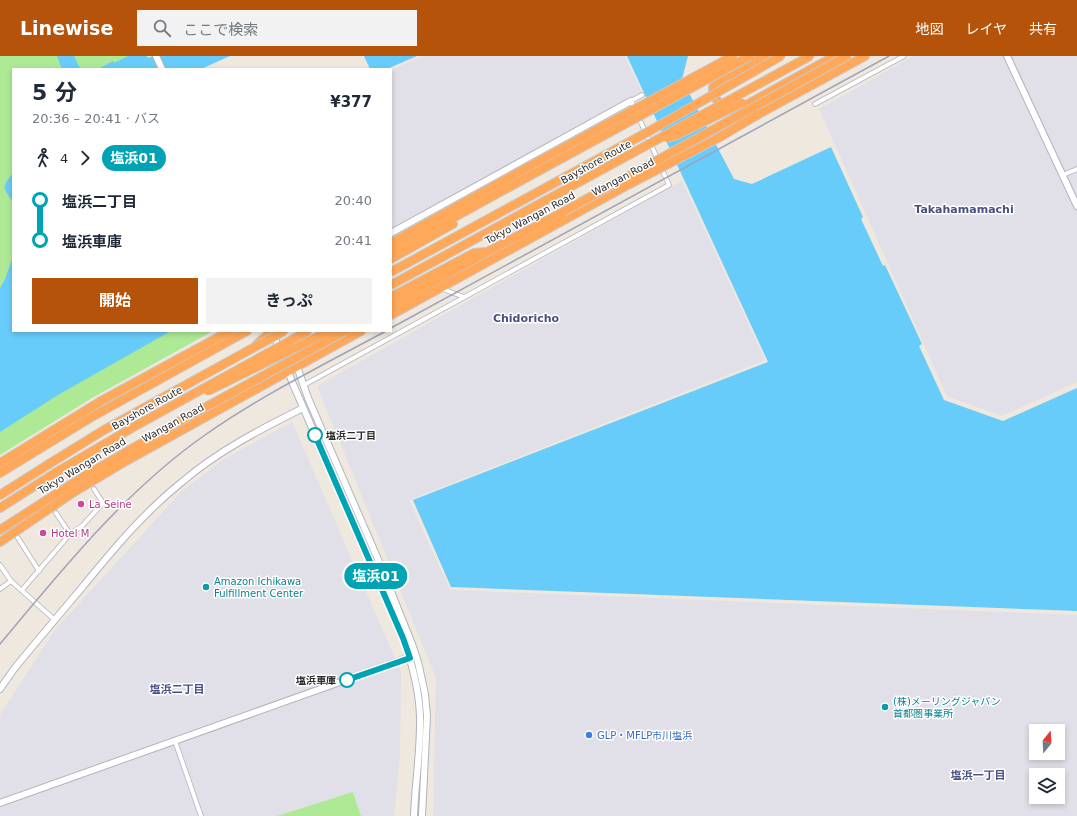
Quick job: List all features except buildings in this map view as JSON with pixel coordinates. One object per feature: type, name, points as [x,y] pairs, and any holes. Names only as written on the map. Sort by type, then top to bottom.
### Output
[{"type":"highway","points":[[638,117],[651,106],[734,56]]},
{"type":"highway","points":[[392,258],[439,233],[521,181],[542,164],[734,56]]},
{"type":"highway","points":[[392,241],[542,164],[638,117],[750,56]]},
{"type":"highway","points":[[765,56],[722,80],[713,87],[713,94],[722,110],[730,113],[836,56]]},
{"type":"highway","name":"Bayshore Route","points":[[392,271],[655,128],[781,56]]},
{"type":"highway","name":"Bayshore Route","points":[[392,284],[810,56]]},
{"type":"highway","points":[[652,142],[677,135],[742,103],[827,56]]},
{"type":"highway","name":"Tokyo Wangan Road","points":[[392,305],[489,251],[565,215],[635,172],[847,56]]},
{"type":"highway","name":"Wangan Road","points":[[392,314],[565,215],[720,137],[865,56]]},
{"type":"highway","points":[[635,172],[674,156],[757,115]]},
{"type":"highway","points":[[392,251],[521,181]]},
{"type":"highway","points":[[392,296],[474,253],[489,251]]},
{"type":"highway","points":[[0,463],[101,401],[228,332]]},
{"type":"highway","points":[[0,473],[90,418],[245,332]]},
{"type":"highway","points":[[254,347],[271,332]]},
{"type":"highway","name":"Bayshore Route","points":[[0,495],[104,430],[281,332]]},
{"type":"highway","name":"Bayshore Route","points":[[0,508],[55,473],[137,425],[306,332]]},
{"type":"highway","points":[[137,425],[327,332]]},
{"type":"highway","name":"Tokyo Wangan Road","points":[[0,530],[81,478],[173,425],[343,332]]},
{"type":"highway","name":"Wangan Road","points":[[0,542],[74,492],[119,465],[359,332]]},
{"type":"street","points":[[156,56],[162,68]]},
{"type":"street","points":[[815,104],[904,56]]},
{"type":"street","points":[[1007,56],[1077,206]]},
{"type":"street","points":[[392,231],[642,95]]},
{"type":"street","points":[[304,385],[669,185],[631,101]]},
{"type":"street","points":[[1063,175],[1077,169]]},
{"type":"street","points":[[440,288],[464,297]]},
{"type":"street","points":[[272,332],[303,408],[372,568],[387,602],[400,623]]},
{"type":"street","points":[[283,332],[298,366],[308,398],[394,599],[400,623],[421,676],[426,711],[422,816]]},
{"type":"street","points":[[0,690],[14,669],[142,517],[194,472],[226,450],[303,408]]},
{"type":"street","points":[[320,446],[328,443]]},
{"type":"street","points":[[22,590],[70,534],[82,526],[103,503],[94,489]]},
{"type":"street","points":[[340,494],[348,491]]},
{"type":"street","points":[[56,513],[70,534]]},
{"type":"street","points":[[18,538],[39,571]]},
{"type":"street","points":[[372,568],[380,564]]},
{"type":"street","points":[[0,565],[11,581],[55,620]]},
{"type":"street","points":[[0,589],[11,581]]},
{"type":"street","points":[[387,602],[394,599]]},
{"type":"street","points":[[0,803],[413,657]]},
{"type":"street","points":[[413,657],[420,716],[414,816]]},
{"type":"street","points":[[175,741],[201,816]]},
{"type":"street","points":[[415,800],[423,800]]},
{"type":"shaded area","points":[[423,56],[625,56],[642,93],[392,228],[392,70]]},
{"type":"shaded area","points":[[914,56],[1077,56],[1077,382],[1002,416],[947,396],[819,109]]},
{"type":"shaded area","points":[[682,181],[765,360],[409,500],[450,590],[1077,615],[1077,816],[433,816],[436,678],[317,386]]},
{"type":"shaded area","points":[[292,422],[401,672],[400,756],[394,816],[0,816],[0,715],[55,630],[180,493],[221,461]]},
{"type":"green space","points":[[0,56],[148,56],[153,68],[12,68],[12,332],[211,332],[92,398],[0,455]]},
{"type":"green space","points":[[353,792],[361,816],[277,816]]},
{"type":"water","points":[[57,56],[74,56],[80,68],[62,68]]},
{"type":"water","points":[[128,56],[146,56],[148,58],[153,56],[230,56],[203,68],[100,68],[113,61],[114,63]]},
{"type":"water","points":[[364,56],[417,56],[389,68],[370,68]]},
{"type":"water","points":[[627,56],[688,56],[681,83],[689,93],[734,179],[752,184],[831,147],[863,217],[861,219],[883,266],[885,265],[922,344],[919,346],[944,400],[1003,421],[1077,388],[1077,611],[451,587],[413,500],[768,362]]},
{"type":"water","points":[[12,174],[12,201],[5,188],[6,182]]},
{"type":"water","points":[[12,260],[12,332],[169,332],[58,395],[0,432],[0,288]]},
{"type":"railway","points":[[392,327],[889,56]]},
{"type":"railway","points":[[0,644],[71,560],[121,506],[176,457],[227,420],[294,380],[384,332]]},
{"type":"bus line","name":"塩浜01","points":[[315,435],[403,638],[410,658],[347,680]]},
{"type":"place","name":"塩浜二丁目","points":[[315,435]]},
{"type":"place","name":"La Seine","points":[[81,504]]},
{"type":"place","name":"Hotel M","points":[[43,533]]},
{"type":"place","name":"Amazon Ichikawa Fulfillment Center","points":[[206,587]]},
{"type":"place","name":"塩浜車庫","points":[[347,680]]},
{"type":"place","name":"(株)メーリングジャパン 首都圏事業所","points":[[885,707]]},
{"type":"place","name":"GLP・MFLP市川塩浜","points":[[589,735]]},
{"type":"district","name":"Takahamamachi","points":[[964,209]]},
{"type":"district","name":"Chidoricho","points":[[526,318]]},
{"type":"district","name":"塩浜二丁目","points":[[177,689]]},
{"type":"district","name":"塩浜一丁目","points":[[978,775]]}]
